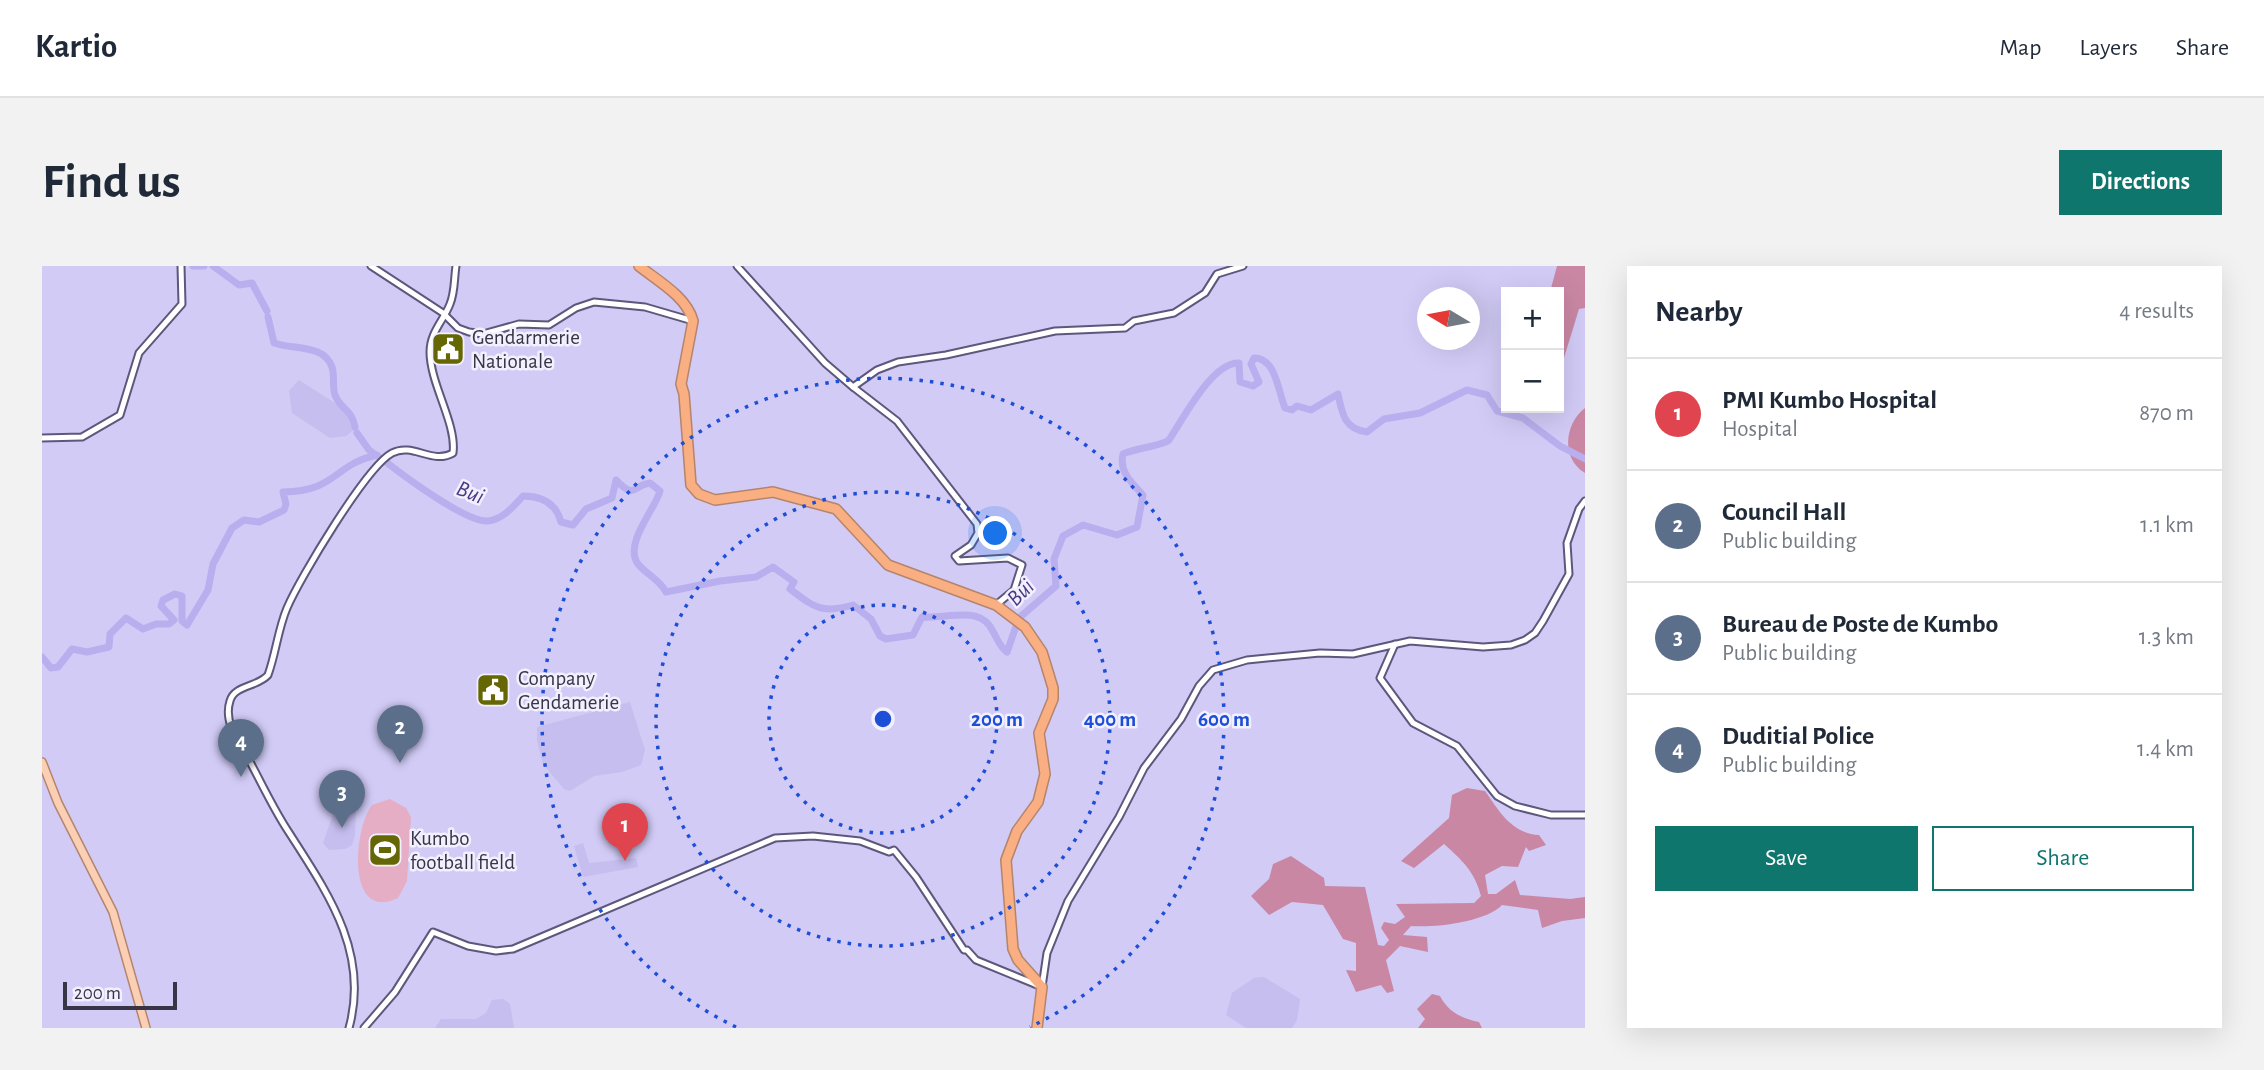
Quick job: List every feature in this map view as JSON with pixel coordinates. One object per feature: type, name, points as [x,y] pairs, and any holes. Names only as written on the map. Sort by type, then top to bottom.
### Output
[{"type":"highway","points":[[639,266],[672,292],[691,313],[693,321],[681,384],[691,485],[694,491],[715,500],[773,492],[836,509],[888,565],[996,605],[1025,627],[1042,652],[1052,677],[1053,699],[1038,733],[1045,763],[1040,796],[1009,847],[1005,872],[1013,949],[1018,960],[1042,987],[1037,1028]]},
{"type":"main road","points":[[42,762],[58,803],[113,912],[146,1028]]},
{"type":"street","points":[[42,438],[82,437],[120,415],[139,353],[182,304],[181,266]]},
{"type":"street","points":[[371,266],[443,313],[458,328],[483,334],[519,324],[549,325],[576,308],[594,302],[645,307],[693,321]]},
{"type":"street","points":[[349,1028],[356,994],[350,945],[328,893],[283,822],[235,736],[228,709],[231,697],[239,690],[268,675],[291,600],[353,497],[379,463],[399,450],[414,449],[436,457],[453,453],[431,362],[432,338],[453,295],[456,266]]},
{"type":"street","points":[[737,266],[825,363],[897,421],[976,524],[978,533],[971,545],[955,556],[959,561],[965,564],[1008,558],[1022,565],[1014,590],[1001,597],[996,605]]},
{"type":"street","points":[[853,387],[877,370],[898,362],[947,355],[1055,331],[1125,328],[1135,321],[1174,313],[1205,293],[1217,274],[1243,266]]},
{"type":"street","points":[[364,1028],[395,992],[433,932],[461,944],[492,951],[520,947],[783,836],[838,838],[894,850],[916,877],[964,950],[976,960],[1042,987],[1047,953],[1068,901],[1119,817],[1144,768],[1181,719],[1199,686],[1213,670],[1247,660],[1320,653],[1353,654],[1427,640],[1483,647],[1511,645],[1535,633],[1569,574],[1567,543],[1579,509],[1585,501]]},
{"type":"street","points":[[1395,644],[1380,678],[1413,723],[1457,746],[1497,796],[1515,806],[1551,814],[1585,815]]},
{"type":"shaded area","points":[[1557,266],[1585,266],[1585,308],[1579,309],[1564,358],[1564,287],[1551,287]]},
{"type":"shaded area","points":[[299,380],[338,405],[347,407],[353,415],[355,429],[346,436],[330,438],[292,413],[289,391]]},
{"type":"shaded area","points":[[1585,408],[1585,473],[1572,459],[1568,441],[1573,423]]},
{"type":"shaded area","points":[[630,702],[645,750],[641,765],[622,772],[594,776],[570,791],[564,789],[543,764],[537,741],[537,727]]},
{"type":"shaded area","points":[[1467,788],[1485,791],[1507,820],[1521,830],[1539,835],[1546,845],[1529,851],[1526,847],[1518,867],[1502,866],[1485,875],[1488,894],[1496,894],[1515,880],[1520,895],[1570,899],[1585,897],[1585,918],[1562,921],[1542,928],[1538,910],[1502,905],[1472,920],[1446,925],[1411,926],[1403,935],[1427,937],[1428,952],[1400,946],[1386,960],[1394,991],[1387,993],[1381,985],[1356,992],[1346,970],[1356,971],[1356,943],[1343,939],[1323,905],[1292,902],[1269,915],[1251,896],[1269,879],[1273,864],[1291,856],[1324,878],[1325,886],[1365,887],[1378,945],[1384,946],[1389,940],[1381,928],[1384,922],[1395,924],[1405,917],[1396,904],[1474,903],[1481,896],[1475,880],[1462,861],[1444,844],[1414,868],[1401,861],[1449,818],[1452,795]]},
{"type":"shaded area","points":[[343,795],[356,803],[355,835],[352,845],[345,849],[329,850],[323,843],[338,800]]},
{"type":"shaded area","name":"Kumbo football field","points":[[390,799],[406,808],[411,817],[407,881],[398,898],[381,902],[369,897],[362,885],[358,869],[358,851],[361,832],[372,805]]},
{"type":"shaded area","points":[[583,843],[589,863],[636,858],[638,867],[583,877],[574,846]]},
{"type":"shaded area","points":[[1264,977],[1300,999],[1297,1020],[1292,1028],[1246,1028],[1226,1015],[1232,993],[1254,978]]},
{"type":"shaded area","points":[[1432,994],[1440,996],[1456,1014],[1479,1022],[1482,1028],[1418,1028],[1425,1019],[1417,1009]]},
{"type":"shaded area","points":[[503,999],[510,1004],[514,1028],[435,1028],[441,1019],[476,1019],[486,1013],[492,1000]]},
{"type":"waterway","points":[[193,266],[204,266]]},
{"type":"waterway","points":[[213,266],[239,285],[252,283],[267,311]]},
{"type":"waterway","points":[[268,317],[274,343],[315,351],[328,360],[333,370],[335,395],[351,416],[355,427]]},
{"type":"waterway","name":"Bui","points":[[386,462],[451,507],[478,520],[488,521],[503,515],[523,496],[536,497],[547,502],[556,510],[561,522],[573,525],[586,509],[612,498],[616,480],[631,491],[650,483],[660,491],[637,537],[634,556],[638,564],[666,592],[756,577],[773,567],[794,582],[790,589],[806,601],[826,609],[853,605],[871,619],[880,636],[886,639],[913,635],[922,617],[968,615],[976,616],[989,625],[1001,647],[1007,652],[1019,618],[1056,586],[1054,559],[1063,536],[1083,525],[1117,535],[1137,527],[1143,495],[1124,471],[1123,454],[1169,440],[1199,393],[1229,365],[1239,363],[1240,382],[1253,386],[1259,382],[1251,364],[1254,358],[1267,363],[1272,369],[1285,408],[1292,410],[1297,406],[1311,410],[1338,394],[1345,419],[1353,427],[1367,432],[1384,419],[1420,413],[1467,390],[1487,395],[1497,411],[1523,418],[1560,446],[1585,459]]},
{"type":"waterway","points":[[357,433],[376,455]]},
{"type":"waterway","name":"Bui","points":[[42,657],[51,668],[58,667],[72,649],[87,652],[109,647],[110,634],[126,618],[143,629],[156,624],[169,624],[174,620],[161,606],[163,600],[175,594],[182,596],[182,621],[187,625],[208,590],[213,564],[232,528],[244,520],[259,522],[284,510],[286,504],[283,492],[314,487],[363,459],[377,455],[380,458]]},
{"type":"place","name":"Gendarmerie Nationale","points":[[448,349]]},
{"type":"place","name":"Company Gendamerie","points":[[493,690]]},
{"type":"place","name":"Council Hall","points":[[400,763]]},
{"type":"place","name":"Duditial Police","points":[[241,777]]},
{"type":"place","name":"Bureau de Poste de Kumbo","points":[[342,828]]},
{"type":"place","name":"Kumbo football field","points":[[385,850]]},
{"type":"place","name":"PMI Kumbo Hospital","points":[[625,861]]}]
